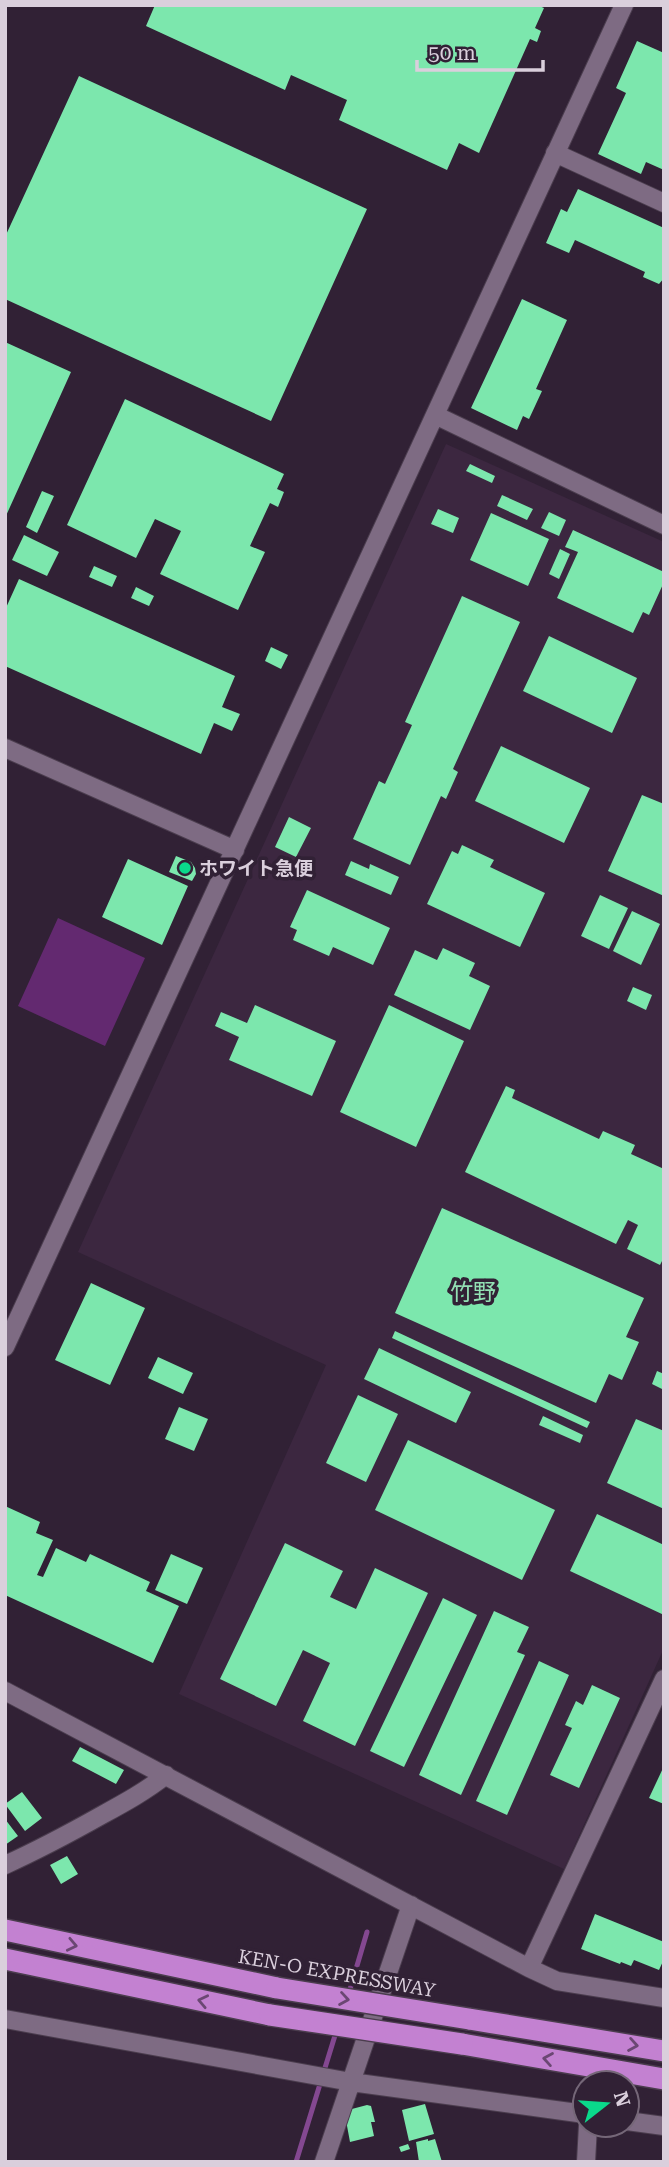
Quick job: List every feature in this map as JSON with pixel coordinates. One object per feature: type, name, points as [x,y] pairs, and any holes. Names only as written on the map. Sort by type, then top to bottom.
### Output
[{"type":"highway","name":"KEN-O EXPRESSWAY","points":[[5,1930],[277,1988],[664,2051]]},
{"type":"highway","points":[[5,1959],[270,2015],[664,2079]]},
{"type":"street","points":[[5,1347],[624,5]]},
{"type":"street","points":[[555,153],[664,203]]},
{"type":"street","points":[[435,415],[664,525]]},
{"type":"street","points":[[5,748],[234,850]]},
{"type":"street","points":[[529,1968],[664,1679]]},
{"type":"street","points":[[5,1691],[529,1968],[557,1981],[664,1997]]},
{"type":"street","points":[[5,1865],[40,1850],[150,1788],[166,1775]]},
{"type":"street","points":[[324,2162],[411,1905]]},
{"type":"street","points":[[5,2019],[317,2077],[571,2112]]},
{"type":"street","points":[[641,2123],[664,2126]]},
{"type":"street","points":[[586,2162],[587,2139]]},
{"type":"shaded area","points":[[446,444],[664,542],[664,1648],[564,1869],[179,1694],[326,1365],[78,1252]]},
{"type":"shaded area","points":[[58,918],[145,958],[105,1046],[18,1006]]},
{"type":"building","points":[[155,5],[537,5],[544,8],[535,28],[541,31],[537,42],[530,39],[479,153],[459,143],[447,170],[339,120],[347,100],[291,75],[285,90],[146,26]]},
{"type":"building","points":[[637,41],[664,53],[664,170],[646,162],[641,174],[598,154],[626,93],[616,88]]},
{"type":"building","points":[[79,76],[367,209],[271,421],[5,299],[5,237]]},
{"type":"building","points":[[578,189],[664,228],[664,278],[659,284],[643,277],[645,272],[575,240],[569,253],[546,243],[561,209],[567,212]]},
{"type":"building","points":[[522,299],[567,320],[536,389],[542,391],[529,419],[523,416],[517,430],[471,408]]},
{"type":"building","points":[[5,342],[71,372],[5,518]]},
{"type":"building","points":[[125,399],[284,474],[277,489],[284,492],[278,507],[270,503],[250,546],[265,552],[238,610],[160,574],[181,531],[155,519],[136,558],[67,525]]},
{"type":"building","points":[[470,464],[495,476],[492,483],[466,471]]},
{"type":"building","points":[[42,491],[54,496],[37,533],[26,527]]},
{"type":"building","points":[[502,495],[533,509],[527,520],[497,506]]},
{"type":"building","points":[[438,509],[459,518],[453,533],[431,524]]},
{"type":"building","points":[[549,512],[566,520],[559,536],[541,528]]},
{"type":"building","points":[[491,513],[549,539],[528,586],[470,560]]},
{"type":"building","points":[[573,530],[664,572],[664,582],[649,615],[643,612],[633,633],[557,598],[578,552],[565,547]]},
{"type":"building","points":[[24,535],[59,552],[47,576],[12,560]]},
{"type":"building","points":[[560,549],[570,554],[559,579],[549,574]]},
{"type":"building","points":[[94,566],[117,576],[112,587],[89,577]]},
{"type":"building","points":[[19,579],[235,676],[222,707],[240,714],[232,731],[214,723],[201,754],[5,666],[5,610]]},
{"type":"building","points":[[136,587],[154,596],[149,606],[131,598]]},
{"type":"building","points":[[462,596],[520,622],[453,769],[458,772],[446,799],[441,796],[410,865],[353,839],[379,781],[385,784],[412,725],[405,722]]},
{"type":"building","points":[[549,636],[637,678],[612,733],[523,691]]},
{"type":"building","points":[[271,647],[288,655],[281,669],[265,661]]},
{"type":"building","points":[[501,746],[590,788],[564,843],[475,801]]},
{"type":"building","points":[[642,795],[664,804],[664,896],[608,871]]},
{"type":"building","points":[[289,817],[311,828],[296,857],[275,847]]},
{"type":"building","points":[[462,845],[494,860],[490,867],[545,893],[520,947],[427,904],[452,851],[458,854]]},
{"type":"building","points":[[176,856],[191,862],[195,868],[196,874],[192,881],[169,872]]},
{"type":"building","points":[[128,859],[188,886],[162,945],[102,917]]},
{"type":"building","points":[[351,861],[369,869],[370,864],[399,877],[391,895],[345,875]]},
{"type":"building","points":[[307,890],[390,928],[373,965],[333,947],[329,956],[293,940],[297,930],[290,927]]},
{"type":"building","points":[[600,895],[628,908],[609,949],[581,936]]},
{"type":"building","points":[[632,911],[660,924],[641,965],[613,951]]},
{"type":"building","points":[[443,948],[475,963],[469,976],[490,986],[470,1030],[394,995],[415,950],[437,960]]},
{"type":"building","points":[[633,987],[652,995],[646,1010],[627,1001]]},
{"type":"building","points":[[255,1005],[336,1041],[312,1096],[229,1060],[239,1037],[215,1026],[221,1012],[247,1023]]},
{"type":"building","points":[[389,1005],[464,1041],[416,1147],[340,1112]]},
{"type":"building","points":[[506,1086],[515,1090],[512,1098],[599,1139],[603,1131],[635,1145],[631,1154],[664,1169],[664,1257],[660,1265],[627,1249],[638,1225],[628,1220],[616,1244],[465,1172]]},
{"type":"building","points":[[442,1208],[644,1298],[626,1337],[639,1342],[622,1380],[609,1374],[596,1403],[395,1313]]},
{"type":"building","points":[[91,1283],[145,1308],[110,1385],[55,1360]]},
{"type":"building","points":[[395,1331],[590,1422],[587,1428],[392,1338]]},
{"type":"building","points":[[379,1348],[471,1392],[456,1423],[364,1379]]},
{"type":"building","points":[[158,1357],[193,1373],[183,1394],[148,1378]]},
{"type":"building","points":[[657,1371],[664,1374],[664,1390],[652,1384]]},
{"type":"building","points":[[358,1395],[398,1414],[366,1482],[326,1463]]},
{"type":"building","points":[[179,1407],[208,1419],[194,1451],[165,1439]]},
{"type":"building","points":[[543,1416],[583,1435],[580,1443],[539,1425]]},
{"type":"building","points":[[636,1419],[664,1431],[664,1509],[607,1483]]},
{"type":"building","points":[[408,1440],[555,1510],[522,1580],[375,1510]]},
{"type":"building","points":[[5,1506],[40,1522],[36,1533],[53,1540],[37,1575],[43,1577],[56,1548],[86,1562],[90,1554],[150,1582],[146,1591],[179,1606],[153,1663],[5,1595]]},
{"type":"building","points":[[597,1514],[664,1545],[664,1615],[570,1571]]},
{"type":"building","points":[[285,1543],[343,1571],[330,1597],[356,1609],[375,1568],[428,1593],[355,1746],[303,1721],[330,1663],[303,1650],[276,1706],[220,1679]]},
{"type":"building","points":[[171,1554],[203,1568],[187,1604],[155,1590]]},
{"type":"building","points":[[443,1598],[477,1615],[404,1767],[370,1751]]},
{"type":"building","points":[[494,1611],[529,1627],[517,1652],[525,1655],[461,1795],[419,1775]]},
{"type":"building","points":[[539,1661],[569,1675],[507,1815],[476,1801]]},
{"type":"building","points":[[592,1685],[620,1698],[579,1788],[550,1775],[572,1728],[565,1725],[576,1701],[583,1705]]},
{"type":"building","points":[[80,1747],[124,1770],[116,1784],[72,1761]]},
{"type":"building","points":[[664,1766],[664,1804],[649,1798]]},
{"type":"building","points":[[22,1792],[42,1818],[25,1831],[5,1804]]},
{"type":"building","points":[[5,1819],[18,1836],[5,1845]]},
{"type":"building","points":[[67,1856],[78,1874],[61,1884],[50,1865]]},
{"type":"building","points":[[595,1914],[664,1942],[664,1959],[659,1970],[634,1960],[631,1966],[621,1962],[620,1964],[581,1949]]},
{"type":"building","points":[[425,2104],[434,2134],[409,2141],[402,2110]]},
{"type":"building","points":[[371,2106],[375,2122],[371,2122],[374,2136],[350,2142],[345,2115],[348,2110]]},
{"type":"building","points":[[435,2139],[442,2162],[419,2162],[416,2142]]},
{"type":"building","points":[[408,2144],[410,2149],[401,2152],[399,2147]]},
{"type":"waterway","points":[[348,1996],[367,1932]]},
{"type":"waterway","points":[[296,2162],[337,2029]]},
{"type":"place","name":"ホワイト急便","points":[[185,868]]},
{"type":"district","name":"竹野","points":[[473,1292]]}]
